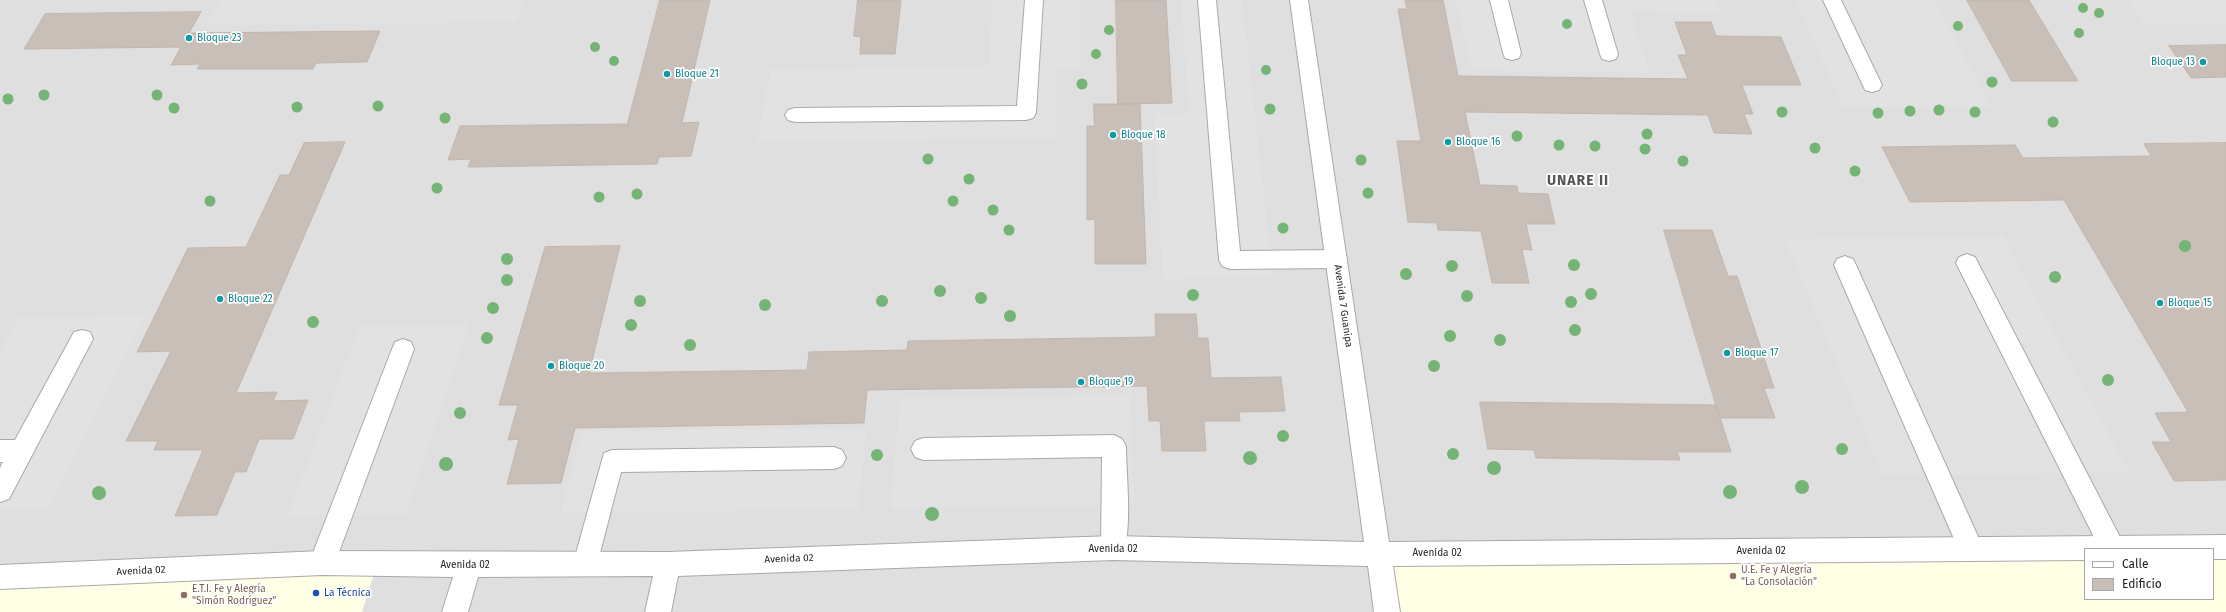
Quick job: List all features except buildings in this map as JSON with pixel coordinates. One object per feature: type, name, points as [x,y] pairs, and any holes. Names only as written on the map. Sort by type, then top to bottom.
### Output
[{"type":"street","points":[[795,115],[1026,113],[1034,0]]},
{"type":"street","points":[[1207,0],[1230,260],[1336,259]]},
{"type":"street","name":"Avenida 7 Guanipa","points":[[1299,0],[1387,612]]},
{"type":"street","points":[[1499,0],[1512,53]]},
{"type":"street","points":[[1593,0],[1609,54]]},
{"type":"street","points":[[1832,0],[1872,85]]},
{"type":"street","points":[[1968,263],[2112,547]]},
{"type":"street","points":[[1845,265],[1971,549]]},
{"type":"street","points":[[0,491],[11,451],[82,339]]},
{"type":"street","points":[[322,563],[403,349]]},
{"type":"street","points":[[923,449],[1114,446],[1115,512],[1112,548]]},
{"type":"street","points":[[586,564],[612,461],[834,458]]},
{"type":"street","name":"Avenida 02","points":[[0,577],[322,563],[469,565],[668,564],[1112,548],[1378,554],[2226,547]]},
{"type":"street","points":[[658,612],[668,564]]},
{"type":"street","points":[[455,612],[469,565]]},
{"type":"shaded area","points":[[0,0],[2226,0],[2226,612],[0,612]]},
{"type":"shaded area","points":[[220,0],[525,0],[517,22],[206,25]]},
{"type":"shaded area","points":[[992,0],[1080,0],[1081,69],[1056,69],[1055,139],[757,142],[771,69],[989,66]]},
{"type":"shaded area","points":[[1181,0],[1242,0],[1273,277],[1163,279],[1154,114],[1189,114]]},
{"type":"shaded area","points":[[1456,0],[1715,0],[1720,13],[1631,12],[1650,73],[1471,70]]},
{"type":"shaded area","points":[[1795,0],[1934,0],[1992,107],[1842,106]]},
{"type":"shaded area","points":[[2127,0],[2226,0],[2226,24],[2144,25]]},
{"type":"shaded area","points":[[2003,236],[2129,472],[1883,476],[1785,239]]},
{"type":"shaded area","points":[[146,315],[48,509],[0,509],[0,350],[20,317]]},
{"type":"shaded area","points":[[469,324],[406,515],[287,517],[360,325]]},
{"type":"shaded area","points":[[1130,395],[1134,505],[890,509],[900,398]]},
{"type":"shaded area","points":[[867,428],[858,509],[561,513],[582,431]]},
{"type":"shaded area","name":"U.E. Fe y Alegría \"La Consolación\"","points":[[2226,547],[2226,612],[1387,612],[1378,554],[2084,548],[2084,600],[2214,600],[2214,548],[2105,548]]},
{"type":"shaded area","name":"E.T.I. Fe y Alegría \"Simón Rodríguez\"","points":[[377,564],[362,612],[0,612],[0,577]]},
{"type":"place","name":"Bloque 23","points":[[189,38]]},
{"type":"place","name":"Bloque 13","points":[[2203,62]]},
{"type":"place","name":"Bloque 21","points":[[667,74]]},
{"type":"place","name":"Bloque 18","points":[[1113,135]]},
{"type":"place","name":"Bloque 16","points":[[1448,142]]},
{"type":"place","name":"Bloque 22","points":[[220,299]]},
{"type":"place","name":"Bloque 15","points":[[2160,303]]},
{"type":"place","name":"Bloque 17","points":[[1727,353]]},
{"type":"place","name":"Bloque 20","points":[[551,366]]},
{"type":"place","name":"Bloque 19","points":[[1081,382]]},
{"type":"place","name":"U.E. Fe y Alegría \"La Consolación\"","points":[[1733,576]]},
{"type":"place","name":"La Técnica","points":[[316,593]]},
{"type":"place","name":"E.T.I. Fe y Alegría \"Simón Rodríguez\"","points":[[184,595]]},
{"type":"district","name":"UNARE II","points":[[1578,181]]}]
